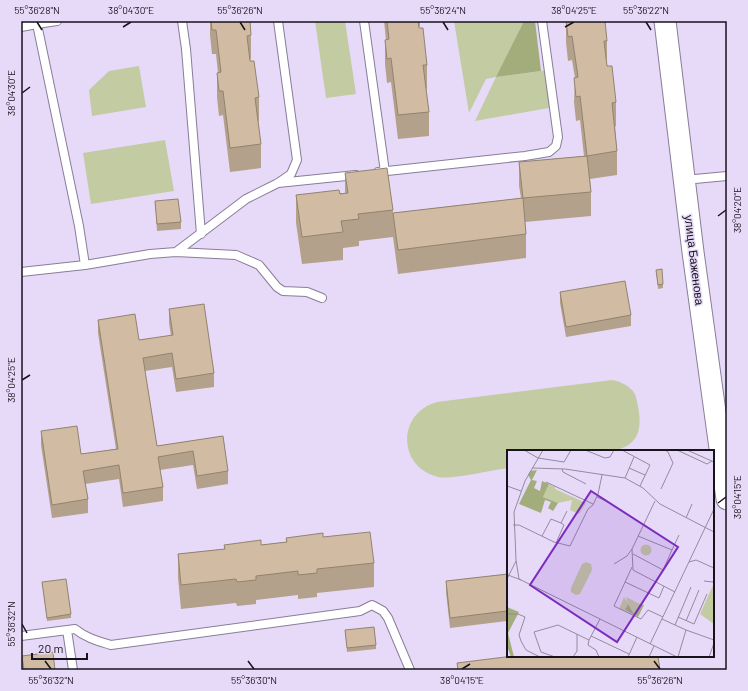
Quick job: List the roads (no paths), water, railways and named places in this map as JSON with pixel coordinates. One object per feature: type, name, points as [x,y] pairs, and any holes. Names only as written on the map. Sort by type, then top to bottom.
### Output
[{"type":"street","name":"улица Баженова","points":[[665,21],[700,309],[727,499]]},
{"type":"lane","points":[[21,27],[57,21]]},
{"type":"lane","points":[[182,21],[186,49],[201,234]]},
{"type":"lane","points":[[176,252],[246,200],[278,183],[291,174],[297,160],[278,21]]},
{"type":"lane","points":[[364,21],[385,172]]},
{"type":"lane","points":[[278,183],[525,156],[549,152],[556,146],[558,137],[542,21]]},
{"type":"lane","points":[[37,24],[79,226],[85,265]]},
{"type":"lane","points":[[684,180],[727,176]]},
{"type":"lane","points":[[21,272],[85,265],[150,254],[176,252],[236,256],[259,265],[277,287],[283,291],[307,292],[322,298]]},
{"type":"lane","points":[[21,636],[75,629],[82,636],[112,645],[360,610],[372,605],[383,610],[388,618],[410,670]]},
{"type":"lane","points":[[67,630],[73,670]]}]
